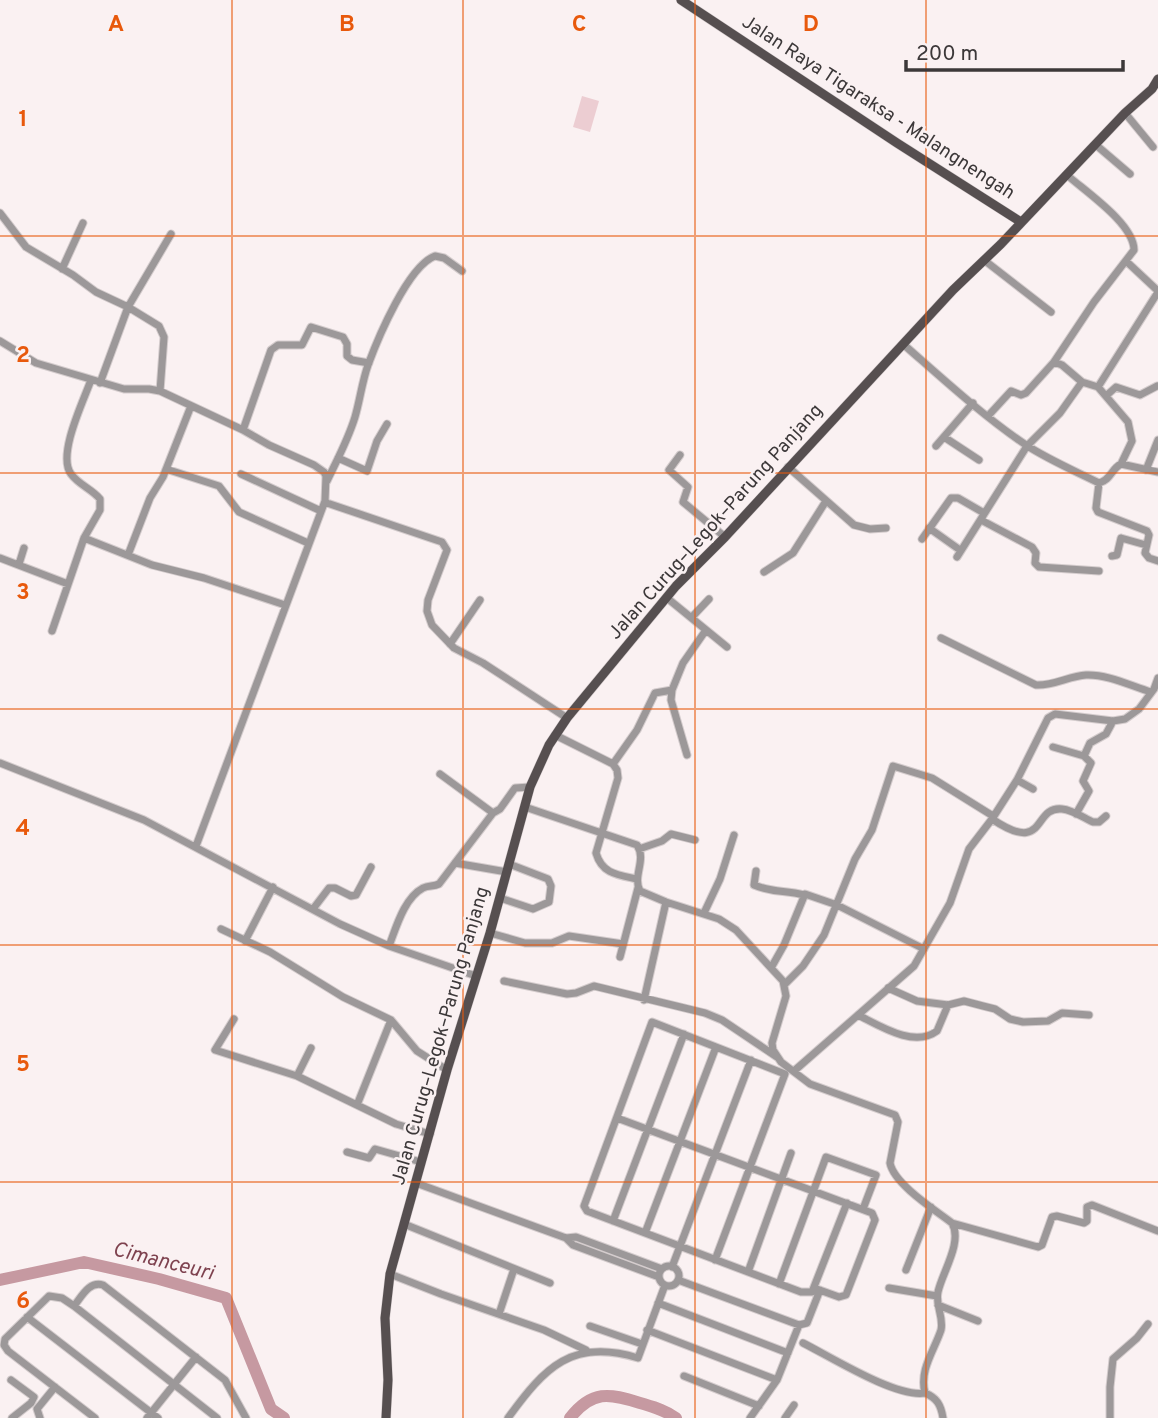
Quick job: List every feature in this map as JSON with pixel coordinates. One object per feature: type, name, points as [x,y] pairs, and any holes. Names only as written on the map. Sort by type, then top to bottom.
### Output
[{"type":"main road","name":"Jalan Raya Tigaraksa - Malangnengah","points":[[681,0],[1021,222]]},
{"type":"main road","name":"Jalan Curug–Legok–Parung Panjang","points":[[385,1414],[388,1380],[385,1318],[390,1273],[447,1070],[490,933],[530,787],[541,758],[567,718],[667,598],[903,344],[1125,113],[1152,89],[1158,79]]},
{"type":"street","points":[[1125,113],[1153,147]]},
{"type":"street","points":[[1096,145],[1130,174]]},
{"type":"street","points":[[988,416],[1012,391],[1021,395],[1026,393],[1054,362],[1094,302],[1134,250],[1128,230],[1067,175]]},
{"type":"street","points":[[0,213],[26,247],[89,288],[155,322],[162,329],[164,337],[160,391]]},
{"type":"street","points":[[62,269],[83,223]]},
{"type":"street","points":[[100,383],[128,307],[171,234]]},
{"type":"street","points":[[196,846],[325,501],[327,481],[355,417],[369,363],[402,292],[421,265],[432,257],[439,257],[462,271]]},
{"type":"street","points":[[984,260],[1051,312]]},
{"type":"street","points":[[1098,387],[1158,291],[1126,261]]},
{"type":"street","points":[[243,430],[274,347],[284,344],[302,345],[313,327],[343,337],[347,344],[346,356],[369,363]]},
{"type":"street","points":[[0,341],[36,363],[124,389],[149,388],[160,391],[314,465],[324,472],[327,481]]},
{"type":"street","points":[[903,344],[1027,446],[1099,483],[1108,480],[1121,464],[1132,441],[1131,429],[1124,416],[1098,387],[1082,382],[1062,365],[1054,362]]},
{"type":"street","points":[[52,631],[84,538],[100,510],[100,499],[67,469],[66,456],[91,380]]},
{"type":"street","points":[[929,528],[959,553],[1027,446],[1060,413],[1082,382]]},
{"type":"street","points":[[1107,396],[1116,387],[1140,396],[1157,386]]},
{"type":"street","points":[[936,446],[973,403]]},
{"type":"street","points":[[128,555],[191,406]]},
{"type":"street","points":[[338,458],[367,471],[377,441],[387,424]]},
{"type":"street","points":[[944,437],[979,460]]},
{"type":"street","points":[[1146,470],[1158,439]]},
{"type":"street","points":[[680,455],[669,470],[688,487],[683,502],[725,537]]},
{"type":"street","points":[[1121,464],[1158,472]]},
{"type":"street","points":[[788,467],[854,525],[867,529],[886,528]]},
{"type":"street","points":[[166,469],[219,486],[239,512],[308,542]]},
{"type":"street","points":[[241,474],[321,511]]},
{"type":"street","points":[[1099,483],[1096,508],[1098,512],[1145,529],[1149,535],[1158,538]]},
{"type":"street","points":[[922,539],[951,498],[958,498],[1032,547],[1036,553],[1035,563],[1039,567],[1099,571]]},
{"type":"street","points":[[325,501],[445,544],[445,557],[432,587],[426,611],[432,625],[450,644],[567,718]]},
{"type":"street","points":[[764,572],[793,553],[826,501]]},
{"type":"street","points":[[1149,535],[1146,555],[1158,561]]},
{"type":"street","points":[[84,538],[152,565],[204,578],[285,605]]},
{"type":"street","points":[[1112,556],[1116,555],[1121,538],[1146,545]]},
{"type":"street","points":[[19,564],[24,548]]},
{"type":"street","points":[[0,558],[68,584]]},
{"type":"street","points":[[667,598],[727,647]]},
{"type":"street","points":[[692,617],[709,599]]},
{"type":"street","points":[[450,644],[480,600]]},
{"type":"street","points":[[687,755],[671,700],[672,690],[683,663],[706,630]]},
{"type":"street","points":[[941,638],[1036,685],[1091,675],[1151,692]]},
{"type":"street","points":[[794,1071],[914,966],[950,904],[969,849],[1017,780],[1051,716],[1055,714],[1122,720],[1135,714],[1158,678]]},
{"type":"street","points":[[612,764],[637,730],[655,693],[672,690]]},
{"type":"street","points":[[1084,755],[1090,743],[1106,734],[1113,721]]},
{"type":"street","points":[[555,735],[612,764],[617,770],[618,778],[596,853],[604,869],[638,884],[643,893],[719,919],[736,930],[785,984],[786,996],[772,1037],[777,1057]]},
{"type":"street","points":[[1053,747],[1084,755],[1091,763],[1083,783],[1089,793],[1076,814]]},
{"type":"street","points":[[0,763],[110,805],[196,846],[313,909],[389,946],[476,976]]},
{"type":"street","points":[[785,984],[803,966],[820,942],[859,852],[872,830],[893,766],[932,778],[1009,829],[1026,834],[1035,830],[1041,819],[1050,812],[1064,809],[1095,822],[1106,816]]},
{"type":"street","points":[[440,774],[493,813]]},
{"type":"street","points":[[1017,780],[1033,789]]},
{"type":"street","points":[[389,946],[408,903],[424,888],[439,884],[493,813],[516,788],[530,787]]},
{"type":"street","points":[[525,807],[631,842],[639,849],[641,856],[638,884],[620,957]]},
{"type":"street","points":[[639,849],[662,841],[671,834],[695,840]]},
{"type":"street","points":[[704,913],[720,879],[734,835]]},
{"type":"street","points":[[455,863],[508,868],[548,879],[551,886],[549,902],[533,909],[500,898]]},
{"type":"street","points":[[313,909],[329,888],[351,896],[356,895],[370,867]]},
{"type":"street","points":[[756,871],[754,885],[778,893],[786,891],[808,894],[837,905],[924,949]]},
{"type":"street","points":[[245,941],[273,887]]},
{"type":"street","points":[[771,968],[784,945],[804,895]]},
{"type":"street","points":[[644,1000],[666,902]]},
{"type":"street","points":[[221,929],[279,957],[343,997],[391,1020],[416,1051],[447,1070]]},
{"type":"street","points":[[490,933],[525,943],[552,943],[569,936],[624,944]]},
{"type":"street","points":[[504,981],[567,994],[594,986],[714,1016],[820,1089],[891,1111],[898,1122],[891,1169],[900,1180],[952,1223],[1040,1247],[1052,1217],[1084,1223],[1087,1221],[1087,1207],[1091,1205],[1158,1231]]},
{"type":"street","points":[[888,988],[917,1001],[947,1005],[964,1001],[995,1009],[1010,1020],[1023,1022],[1048,1021],[1062,1013],[1089,1015]]},
{"type":"street","points":[[858,1015],[895,1033],[924,1037],[937,1031],[947,1005]]},
{"type":"street","points":[[234,1019],[215,1050],[296,1076],[396,1124],[430,1135]]},
{"type":"street","points":[[357,1105],[391,1020]]},
{"type":"street","points":[[715,1259],[785,1073],[652,1022],[584,1206],[587,1211],[806,1294],[817,1289]]},
{"type":"street","points":[[612,1221],[684,1034]]},
{"type":"street","points":[[645,1233],[716,1047]]},
{"type":"street","points":[[296,1076],[311,1048]]},
{"type":"street","points":[[416,1183],[566,1238],[573,1245],[661,1273],[672,1267],[751,1060]]},
{"type":"street","points":[[617,1118],[872,1213],[875,1220],[846,1295],[839,1297],[817,1289]]},
{"type":"street","points":[[347,1152],[369,1158],[373,1151],[377,1150],[421,1162]]},
{"type":"street","points":[[748,1272],[791,1153]]},
{"type":"street","points":[[779,1284],[826,1157],[876,1175],[863,1209]]},
{"type":"street","points":[[678,1280],[799,1325],[807,1323],[847,1203]]},
{"type":"street","points":[[906,1270],[931,1207]]},
{"type":"street","points":[[925,1393],[925,1369],[942,1326],[938,1301],[955,1237],[952,1223]]},
{"type":"street","points":[[404,1224],[550,1283]]},
{"type":"street","points":[[665,1284],[673,1285],[678,1280],[678,1273],[672,1267]]},
{"type":"street","points":[[499,1314],[514,1269]]},
{"type":"street","points":[[390,1273],[544,1330],[586,1351]]},
{"type":"street","points":[[508,1418],[536,1384],[561,1361],[586,1351],[614,1351],[638,1358],[665,1284],[661,1273]]},
{"type":"street","points":[[74,1306],[92,1285],[103,1285],[225,1380],[246,1418]]},
{"type":"street","points":[[889,1288],[938,1301],[978,1321]]},
{"type":"street","points":[[95,1418],[8,1351],[4,1345],[5,1339],[49,1296],[62,1298],[74,1306],[217,1418]]},
{"type":"street","points":[[657,1303],[788,1353]]},
{"type":"street","points":[[27,1317],[149,1415],[158,1418]]},
{"type":"street","points":[[1110,1418],[1113,1359],[1137,1338],[1148,1324]]},
{"type":"street","points":[[750,1418],[777,1380],[799,1325]]},
{"type":"street","points":[[590,1326],[642,1344]]},
{"type":"street","points":[[647,1331],[777,1380]]},
{"type":"street","points":[[803,1343],[886,1385],[907,1393],[925,1393],[937,1399],[943,1418]]},
{"type":"street","points":[[149,1415],[195,1357]]},
{"type":"street","points":[[684,1376],[759,1406]]},
{"type":"street","points":[[11,1380],[34,1397],[32,1403],[12,1418]]},
{"type":"street","points":[[40,1418],[37,1409],[55,1387]]},
{"type":"street","points":[[786,1418],[794,1405]]},
{"type":"shaded area","points":[[582,96],[599,101],[590,132],[573,127]]},
{"type":"waterway","name":"Cimanceuri","points":[[0,1280],[84,1262],[226,1298],[271,1409],[284,1418]]},
{"type":"waterway","name":"Cimanceuri","points":[[570,1418],[586,1402],[602,1396],[654,1407],[676,1418]]}]
